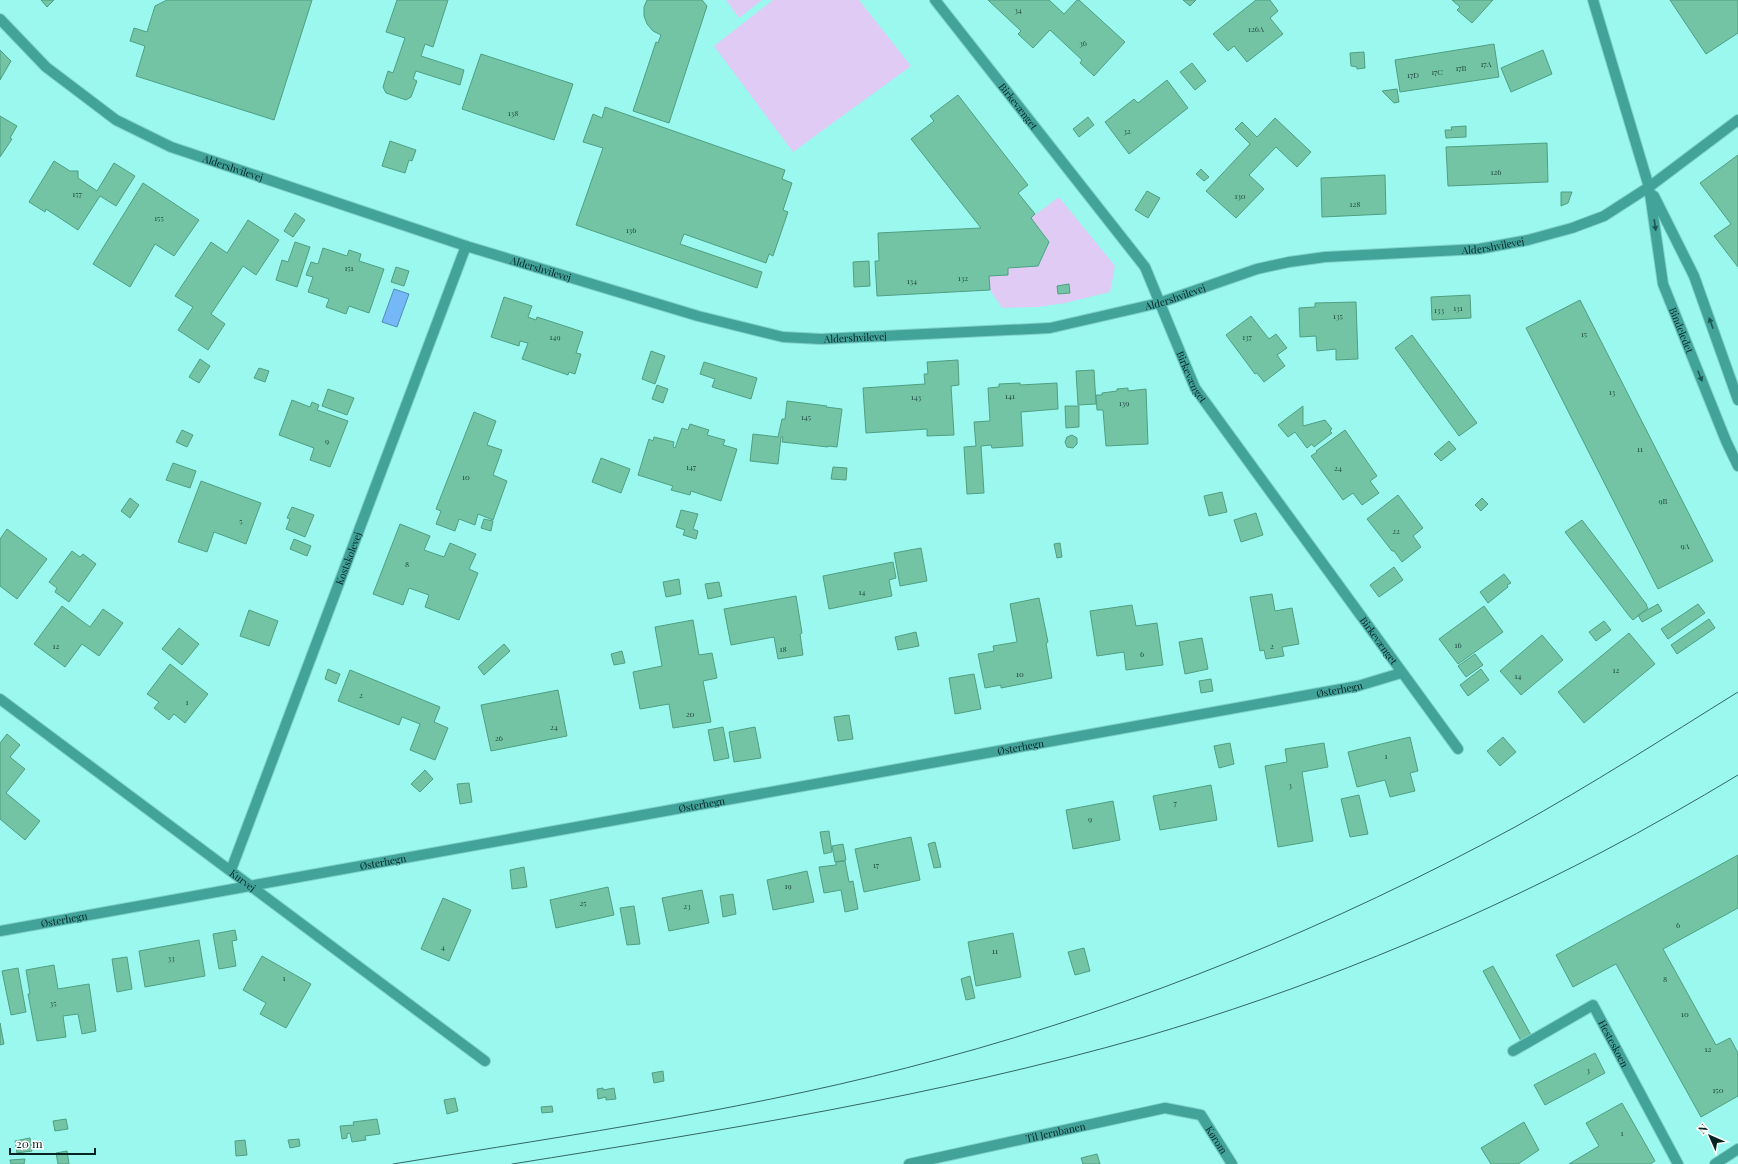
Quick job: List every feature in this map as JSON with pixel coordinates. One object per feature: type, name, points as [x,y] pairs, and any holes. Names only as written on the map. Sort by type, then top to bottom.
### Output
[{"type":"street","name":"Birkevænget","points":[[935,0],[1145,268],[1195,388],[1401,673],[1458,749]]},
{"type":"street","name":"Bindeledet","points":[[1593,0],[1649,187],[1663,284],[1726,441],[1738,466]]},
{"type":"street","name":"Aldershvilevej","points":[[0,19],[46,67],[110,116],[171,147],[466,246],[716,321],[783,337],[821,339],[1050,328],[1159,303],[1257,270],[1289,262],[1325,256],[1479,249],[1528,240],[1572,228],[1604,216],[1649,187],[1738,120]]},
{"type":"street","name":"Bindeledet","points":[[1649,187],[1694,276],[1738,400]]},
{"type":"street","name":"Kostskolevej","points":[[231,870],[466,246]]},
{"type":"street","name":"Østerhegn","points":[[0,931],[1351,688],[1401,673]]},
{"type":"street","name":"Kurvej","points":[[0,699],[485,1061]]},
{"type":"street","name":"Hesteskoen","points":[[1513,1051],[1593,1005],[1678,1164]]},
{"type":"street","name":"Til Jernbanen","points":[[909,1164],[1165,1108],[1201,1115]]},
{"type":"street","name":"Kørom","points":[[1201,1115],[1232,1164]]},
{"type":"street","points":[[1715,1164],[1738,1149]]},
{"type":"shaded area","points":[[726,0],[762,0],[739,18]]},
{"type":"shaded area","points":[[773,0],[859,0],[911,66],[793,152],[714,46]]},
{"type":"shaded area","points":[[1059,197],[1115,266],[1110,292],[1065,303],[1038,307],[1002,308],[990,290],[989,276],[1008,275],[1008,268],[1038,266],[1049,242],[1031,218]]},
{"type":"water","points":[[394,289],[409,294],[397,327],[382,322]]},
{"type":"building","points":[[41,0],[54,0],[47,7]]},
{"type":"building","points":[[167,0],[312,0],[274,120],[136,76],[145,46],[130,41],[134,28],[147,32],[155,6]]},
{"type":"building","points":[[397,0],[448,0],[433,47],[425,44],[421,56],[464,70],[460,85],[416,71],[413,79],[417,81],[411,97],[406,100],[386,93],[383,87],[388,71],[393,73],[405,38],[386,32]]},
{"type":"building","points":[[647,0],[702,0],[707,6],[669,123],[633,111],[656,42],[658,43],[661,35],[653,31],[647,24],[644,16],[644,7]]},
{"type":"building","points":[[988,0],[1049,0],[1064,14],[1077,0],[1079,0],[1125,42],[1094,76],[1080,63],[1082,60],[1050,30],[1033,48],[1018,34],[1021,31]]},
{"type":"building","points":[[1183,0],[1196,0],[1190,6]]},
{"type":"building","points":[[1256,0],[1270,0],[1278,11],[1270,18],[1283,34],[1247,62],[1234,46],[1228,51],[1213,34]]},
{"type":"building","points":[[1452,0],[1493,0],[1472,23],[1457,10],[1460,7]]},
{"type":"building","points":[[1670,0],[1738,0],[1738,33],[1706,54]]},
{"type":"building","points":[[1494,44],[1499,77],[1400,92],[1395,60]]},
{"type":"building","points":[[0,50],[11,61],[0,80]]},
{"type":"building","points":[[1543,50],[1552,74],[1511,92],[1501,68]]},
{"type":"building","points":[[1364,52],[1365,68],[1357,69],[1357,67],[1351,66],[1350,53]]},
{"type":"building","points":[[481,54],[573,84],[554,140],[462,109]]},
{"type":"building","points":[[1192,63],[1206,81],[1195,90],[1180,72]]},
{"type":"building","points":[[1167,80],[1188,108],[1129,154],[1105,122],[1134,99],[1138,103]]},
{"type":"building","points":[[1397,89],[1399,102],[1394,103],[1382,91]]},
{"type":"building","points":[[958,95],[1028,185],[1018,193],[1035,214],[1031,218],[1049,242],[1038,266],[1008,268],[1008,275],[989,276],[990,290],[877,296],[875,261],[879,261],[878,233],[981,228],[911,139],[934,121],[930,116]]},
{"type":"building","points":[[605,107],[785,170],[782,179],[792,183],[783,210],[788,212],[773,256],[769,254],[766,263],[684,234],[680,244],[762,272],[757,288],[576,225],[603,148],[583,142],[593,114],[602,118]]},
{"type":"building","points":[[0,116],[17,126],[10,138],[12,139],[0,157]]},
{"type":"building","points":[[1088,117],[1094,125],[1079,137],[1073,129]]},
{"type":"building","points":[[1275,118],[1311,152],[1297,167],[1276,147],[1249,175],[1264,189],[1236,218],[1206,191],[1250,144],[1235,129],[1242,122],[1257,137]]},
{"type":"building","points":[[1466,126],[1466,137],[1446,138],[1445,130],[1452,130],[1451,127]]},
{"type":"building","points":[[390,141],[416,150],[412,161],[409,160],[405,173],[382,166]]},
{"type":"building","points":[[1547,143],[1548,182],[1448,186],[1446,147]]},
{"type":"building","points":[[1738,155],[1738,267],[1714,236],[1731,224],[1700,183]]},
{"type":"building","points":[[54,161],[70,171],[78,171],[78,178],[97,191],[114,163],[135,176],[116,206],[100,196],[78,230],[46,209],[45,212],[29,202]]},
{"type":"building","points":[[1201,169],[1209,177],[1204,181],[1196,174]]},
{"type":"building","points":[[1385,175],[1386,214],[1322,217],[1321,178]]},
{"type":"building","points":[[143,183],[199,220],[174,256],[155,244],[130,287],[93,264]]},
{"type":"building","points":[[1147,191],[1160,198],[1148,218],[1135,210]]},
{"type":"building","points":[[1561,192],[1572,192],[1568,203],[1561,206]]},
{"type":"building","points":[[295,213],[305,220],[293,237],[284,231]]},
{"type":"building","points":[[248,220],[279,240],[256,275],[243,266],[211,314],[225,324],[208,350],[178,330],[193,307],[175,296],[211,242],[227,253]]},
{"type":"building","points":[[295,242],[310,247],[297,287],[276,280],[282,260],[288,262]]},
{"type":"building","points":[[323,248],[347,256],[349,250],[361,254],[359,261],[384,269],[369,313],[349,306],[346,314],[326,307],[329,299],[308,292],[313,277],[306,275],[311,262],[318,264]]},
{"type":"building","points":[[869,261],[870,286],[854,287],[853,262]]},
{"type":"building","points":[[396,267],[409,271],[404,286],[391,282]]},
{"type":"building","points":[[1069,284],[1070,293],[1058,294],[1057,286]]},
{"type":"building","points":[[1470,295],[1471,318],[1432,320],[1431,297]]},
{"type":"building","points":[[504,297],[532,306],[528,317],[536,320],[537,317],[583,332],[576,353],[581,354],[575,374],[569,372],[568,375],[522,359],[528,343],[520,341],[519,346],[491,337]]},
{"type":"building","points":[[1580,300],[1713,561],[1658,589],[1526,328]]},
{"type":"building","points":[[1356,302],[1358,359],[1336,360],[1336,349],[1317,351],[1316,336],[1300,337],[1299,308],[1315,307],[1315,303]]},
{"type":"building","points":[[1251,316],[1269,339],[1276,334],[1287,348],[1277,355],[1285,366],[1264,382],[1257,373],[1255,374],[1226,335]]},
{"type":"building","points":[[1412,335],[1477,423],[1459,436],[1395,348]]},
{"type":"building","points":[[651,351],[665,356],[655,384],[642,379]]},
{"type":"building","points":[[200,359],[210,366],[199,383],[189,377]]},
{"type":"building","points":[[958,360],[959,385],[951,386],[954,435],[927,436],[927,429],[866,433],[863,388],[925,384],[924,374],[928,374],[927,362]]},
{"type":"building","points":[[704,362],[757,378],[751,399],[712,387],[715,379],[700,374]]},
{"type":"building","points":[[259,368],[269,371],[265,382],[254,378]]},
{"type":"building","points":[[1094,370],[1096,404],[1078,405],[1076,371]]},
{"type":"building","points":[[1020,383],[1020,385],[1057,383],[1058,409],[1021,412],[1023,446],[992,448],[991,445],[981,446],[984,493],[967,494],[964,447],[976,446],[974,422],[990,421],[988,388],[999,387],[999,384]]},
{"type":"building","points":[[657,385],[668,389],[663,403],[652,399]]},
{"type":"building","points":[[1128,388],[1128,391],[1146,389],[1148,444],[1106,446],[1103,410],[1097,410],[1096,395],[1117,391],[1117,389]]},
{"type":"building","points":[[328,389],[354,398],[347,415],[322,406]]},
{"type":"building","points":[[292,400],[310,407],[312,402],[319,405],[317,410],[348,421],[330,467],[310,460],[314,448],[279,435]]},
{"type":"building","points":[[787,401],[842,409],[837,447],[782,442],[783,437],[781,437],[778,464],[750,461],[753,434],[778,437],[782,419],[785,419]]},
{"type":"building","points":[[1065,406],[1079,406],[1079,427],[1066,428]]},
{"type":"building","points":[[1303,406],[1303,426],[1325,420],[1332,429],[1330,431],[1332,433],[1314,447],[1312,444],[1307,448],[1295,432],[1288,437],[1278,425]]},
{"type":"building","points":[[474,412],[496,421],[487,445],[502,450],[493,475],[507,481],[493,520],[478,514],[475,525],[459,519],[455,531],[436,524],[441,511],[436,509]]},
{"type":"building","points":[[690,424],[709,430],[707,435],[725,440],[723,445],[737,449],[721,501],[691,491],[690,495],[671,490],[673,486],[638,475],[649,439],[653,441],[654,437],[674,442],[673,447],[675,448],[682,428],[688,430]]},
{"type":"building","points":[[182,430],[193,435],[187,447],[176,442]]},
{"type":"building","points":[[1345,430],[1377,476],[1370,481],[1379,493],[1362,505],[1353,493],[1343,500],[1311,456]]},
{"type":"building","points":[[1072,435],[1077,438],[1077,444],[1073,448],[1067,447],[1065,442],[1067,437]]},
{"type":"building","points":[[1449,441],[1456,449],[1441,461],[1434,454]]},
{"type":"building","points":[[601,458],[630,469],[621,493],[592,482]]},
{"type":"building","points":[[173,463],[196,471],[190,488],[166,480]]},
{"type":"building","points":[[833,467],[847,468],[846,480],[831,479]]},
{"type":"building","points":[[201,481],[261,503],[246,544],[214,532],[207,552],[178,542]]},
{"type":"building","points":[[1222,492],[1227,512],[1209,516],[1204,496]]},
{"type":"building","points":[[1398,495],[1423,528],[1413,536],[1421,547],[1402,562],[1367,519]]},
{"type":"building","points":[[130,498],[139,505],[130,518],[121,511]]},
{"type":"building","points":[[1482,498],[1488,504],[1481,511],[1475,505]]},
{"type":"building","points":[[292,507],[314,515],[305,537],[286,529],[290,519],[287,518]]},
{"type":"building","points":[[681,510],[698,514],[693,529],[698,531],[696,539],[683,535],[685,530],[676,527]]},
{"type":"building","points":[[1256,513],[1263,535],[1241,542],[1234,520]]},
{"type":"building","points":[[484,519],[493,521],[491,531],[481,528]]},
{"type":"building","points":[[1582,520],[1647,605],[1648,608],[1633,620],[1565,532]]},
{"type":"building","points":[[400,524],[430,536],[424,550],[444,557],[450,543],[476,554],[469,569],[478,573],[459,620],[425,607],[429,595],[409,588],[403,605],[373,594]]},
{"type":"building","points":[[7,529],[47,559],[17,599],[0,586],[0,539]]},
{"type":"building","points":[[294,539],[311,546],[307,556],[290,549]]},
{"type":"building","points":[[1060,543],[1062,557],[1057,558],[1054,544]]},
{"type":"building","points":[[921,548],[927,581],[900,586],[894,553]]},
{"type":"building","points":[[72,551],[80,557],[83,554],[96,564],[69,602],[55,592],[57,588],[49,582]]},
{"type":"building","points":[[893,562],[896,578],[889,580],[892,596],[829,609],[823,576]]},
{"type":"building","points":[[1394,567],[1403,580],[1379,597],[1370,585]]},
{"type":"building","points":[[1504,574],[1511,583],[1488,603],[1480,592]]},
{"type":"building","points":[[679,579],[681,594],[666,597],[663,582]]},
{"type":"building","points":[[719,582],[722,596],[708,599],[705,584]]},
{"type":"building","points":[[1272,594],[1275,611],[1292,608],[1299,644],[1282,647],[1284,656],[1266,659],[1264,650],[1260,651],[1250,597]]},
{"type":"building","points":[[796,596],[802,633],[800,634],[803,655],[778,659],[774,637],[731,645],[724,609]]},
{"type":"building","points":[[1039,598],[1048,642],[1046,643],[1052,678],[1001,688],[1001,685],[985,688],[978,654],[994,651],[993,646],[1017,642],[1010,604]]},
{"type":"building","points":[[1658,604],[1662,611],[1642,622],[1638,615]]},
{"type":"building","points":[[1698,604],[1705,613],[1668,639],[1661,629]]},
{"type":"building","points":[[1132,605],[1136,626],[1157,623],[1163,665],[1126,670],[1124,652],[1097,656],[1090,611]]},
{"type":"building","points":[[62,606],[90,627],[103,609],[123,623],[99,656],[82,644],[65,667],[34,644]]},
{"type":"building","points":[[1484,606],[1503,632],[1458,664],[1439,639]]},
{"type":"building","points":[[249,610],[278,621],[269,646],[240,636]]},
{"type":"building","points":[[1709,619],[1715,628],[1677,654],[1671,645]]},
{"type":"building","points":[[693,620],[699,655],[712,653],[717,678],[703,681],[711,722],[673,728],[669,704],[640,709],[633,672],[662,666],[655,627]]},
{"type":"building","points":[[1604,621],[1611,630],[1596,641],[1589,632]]},
{"type":"building","points":[[179,628],[199,644],[182,665],[162,649]]},
{"type":"building","points":[[916,632],[919,646],[898,650],[895,637]]},
{"type":"building","points":[[1629,633],[1655,664],[1584,723],[1558,692]]},
{"type":"building","points":[[1542,635],[1563,660],[1521,695],[1500,671]]},
{"type":"building","points":[[1202,638],[1208,669],[1185,674],[1179,642]]},
{"type":"building","points":[[504,644],[510,651],[484,675],[478,667]]},
{"type":"building","points":[[622,651],[625,663],[614,665],[611,654]]},
{"type":"building","points":[[1475,654],[1483,665],[1466,677],[1458,666]]},
{"type":"building","points":[[170,664],[208,694],[185,723],[174,714],[169,720],[154,708],[159,702],[147,694]]},
{"type":"building","points":[[328,669],[340,674],[336,684],[325,679]]},
{"type":"building","points":[[1481,669],[1489,680],[1468,696],[1460,685]]},
{"type":"building","points":[[350,670],[440,707],[434,722],[448,728],[435,760],[410,750],[420,724],[402,717],[399,725],[338,701]]},
{"type":"building","points":[[974,674],[981,709],[955,714],[949,678]]},
{"type":"building","points":[[1211,679],[1213,691],[1201,693],[1199,681]]},
{"type":"building","points":[[558,690],[567,736],[491,751],[481,705]]},
{"type":"building","points":[[849,715],[853,739],[838,741],[834,717]]},
{"type":"building","points":[[723,727],[729,758],[714,761],[708,730]]},
{"type":"building","points":[[755,727],[761,758],[734,762],[729,732]]},
{"type":"building","points":[[7,734],[20,745],[10,757],[25,769],[6,793],[40,821],[25,840],[0,819],[0,743]]},
{"type":"building","points":[[1410,737],[1418,771],[1410,773],[1415,791],[1390,797],[1385,780],[1357,787],[1348,752]]},
{"type":"building","points":[[1503,737],[1516,752],[1500,766],[1487,751]]},
{"type":"building","points":[[1230,743],[1234,764],[1219,768],[1214,746]]},
{"type":"building","points":[[1324,743],[1328,767],[1302,772],[1313,841],[1278,847],[1265,766],[1287,762],[1285,749]]},
{"type":"building","points":[[425,770],[433,779],[420,792],[411,784]]},
{"type":"building","points":[[469,783],[472,802],[460,804],[457,784]]},
{"type":"building","points":[[1211,785],[1217,820],[1160,830],[1153,796]]},
{"type":"building","points":[[1359,795],[1368,834],[1350,837],[1341,799]]},
{"type":"building","points":[[1113,801],[1120,840],[1073,849],[1066,810]]},
{"type":"building","points":[[829,831],[832,852],[824,854],[820,832]]},
{"type":"building","points":[[911,837],[920,880],[864,892],[855,849]]},
{"type":"building","points":[[935,842],[941,867],[934,868],[928,844]]},
{"type":"building","points":[[843,844],[846,860],[835,862],[832,846]]},
{"type":"building","points":[[1738,855],[1738,908],[1663,949],[1716,1045],[1730,1038],[1738,1053],[1738,1096],[1701,1117],[1616,964],[1573,987],[1556,955]]},
{"type":"building","points":[[845,861],[849,882],[853,881],[858,909],[845,912],[841,890],[824,893],[819,867],[836,865],[836,862]]},
{"type":"building","points":[[524,867],[527,887],[512,889],[510,870]]},
{"type":"building","points":[[807,871],[814,902],[773,910],[767,880]]},
{"type":"building","points":[[608,887],[614,915],[556,928],[550,900]]},
{"type":"building","points":[[702,890],[709,923],[669,931],[662,898]]},
{"type":"building","points":[[733,894],[736,914],[723,917],[720,896]]},
{"type":"building","points":[[443,898],[471,910],[449,961],[421,949]]},
{"type":"building","points":[[634,906],[640,944],[627,945],[620,908]]},
{"type":"building","points":[[235,930],[237,940],[232,941],[236,966],[219,969],[213,934]]},
{"type":"building","points":[[1013,933],[1021,977],[976,986],[968,942]]},
{"type":"building","points":[[199,940],[205,976],[145,987],[139,951]]},
{"type":"building","points":[[1084,948],[1090,971],[1075,975],[1068,952]]},
{"type":"building","points":[[262,956],[311,984],[286,1028],[260,1014],[266,1003],[243,990]]},
{"type":"building","points":[[127,957],[132,989],[117,992],[112,959]]},
{"type":"building","points":[[54,965],[58,989],[89,984],[96,1031],[82,1034],[78,1014],[63,1016],[66,1037],[37,1041],[28,994],[30,994],[26,970]]},
{"type":"building","points":[[1493,966],[1531,1035],[1521,1041],[1483,971]]},
{"type":"building","points":[[18,968],[26,1012],[11,1015],[2,971]]},
{"type":"building","points":[[970,976],[975,998],[966,1000],[961,979]]},
{"type":"building","points":[[0,1023],[4,1044],[0,1045]]},
{"type":"building","points":[[1595,1053],[1605,1073],[1545,1105],[1534,1085]]},
{"type":"building","points":[[663,1071],[664,1081],[654,1083],[652,1073]]},
{"type":"building","points":[[603,1088],[603,1090],[614,1088],[616,1099],[606,1100],[606,1097],[598,1099],[597,1089]]},
{"type":"building","points":[[455,1098],[458,1111],[447,1114],[444,1100]]},
{"type":"building","points":[[1622,1103],[1655,1161],[1650,1164],[1569,1164],[1599,1146],[1586,1123]]},
{"type":"building","points":[[552,1106],[553,1112],[542,1113],[541,1107]]},
{"type":"building","points":[[66,1119],[68,1129],[55,1131],[53,1121]]},
{"type":"building","points":[[377,1119],[380,1134],[365,1136],[366,1140],[352,1142],[350,1133],[347,1134],[347,1138],[342,1139],[340,1126],[354,1125],[353,1122]]},
{"type":"building","points":[[1524,1122],[1539,1150],[1518,1164],[1491,1164],[1481,1148]]},
{"type":"building","points":[[30,1138],[32,1151],[17,1153],[15,1141]]},
{"type":"building","points":[[299,1139],[300,1146],[290,1148],[288,1140]]},
{"type":"building","points":[[245,1140],[247,1155],[236,1156],[235,1141]]},
{"type":"building","points":[[67,1151],[69,1164],[58,1164],[56,1153]]},
{"type":"building","points":[[1097,1154],[1100,1164],[1083,1164],[1081,1158]]},
{"type":"building","points":[[25,1159],[24,1164],[11,1164],[10,1160]]},
{"type":"tram line","points":[[393,1164],[600,1131],[805,1092],[940,1059],[1015,1038],[1089,1014],[1162,988],[1306,930],[1446,863],[1572,795],[1738,692]]},
{"type":"tram line","points":[[512,1164],[672,1138],[830,1110],[909,1094],[1066,1058],[1203,1019],[1320,978],[1435,932],[1547,880],[1619,843],[1738,775]]}]
